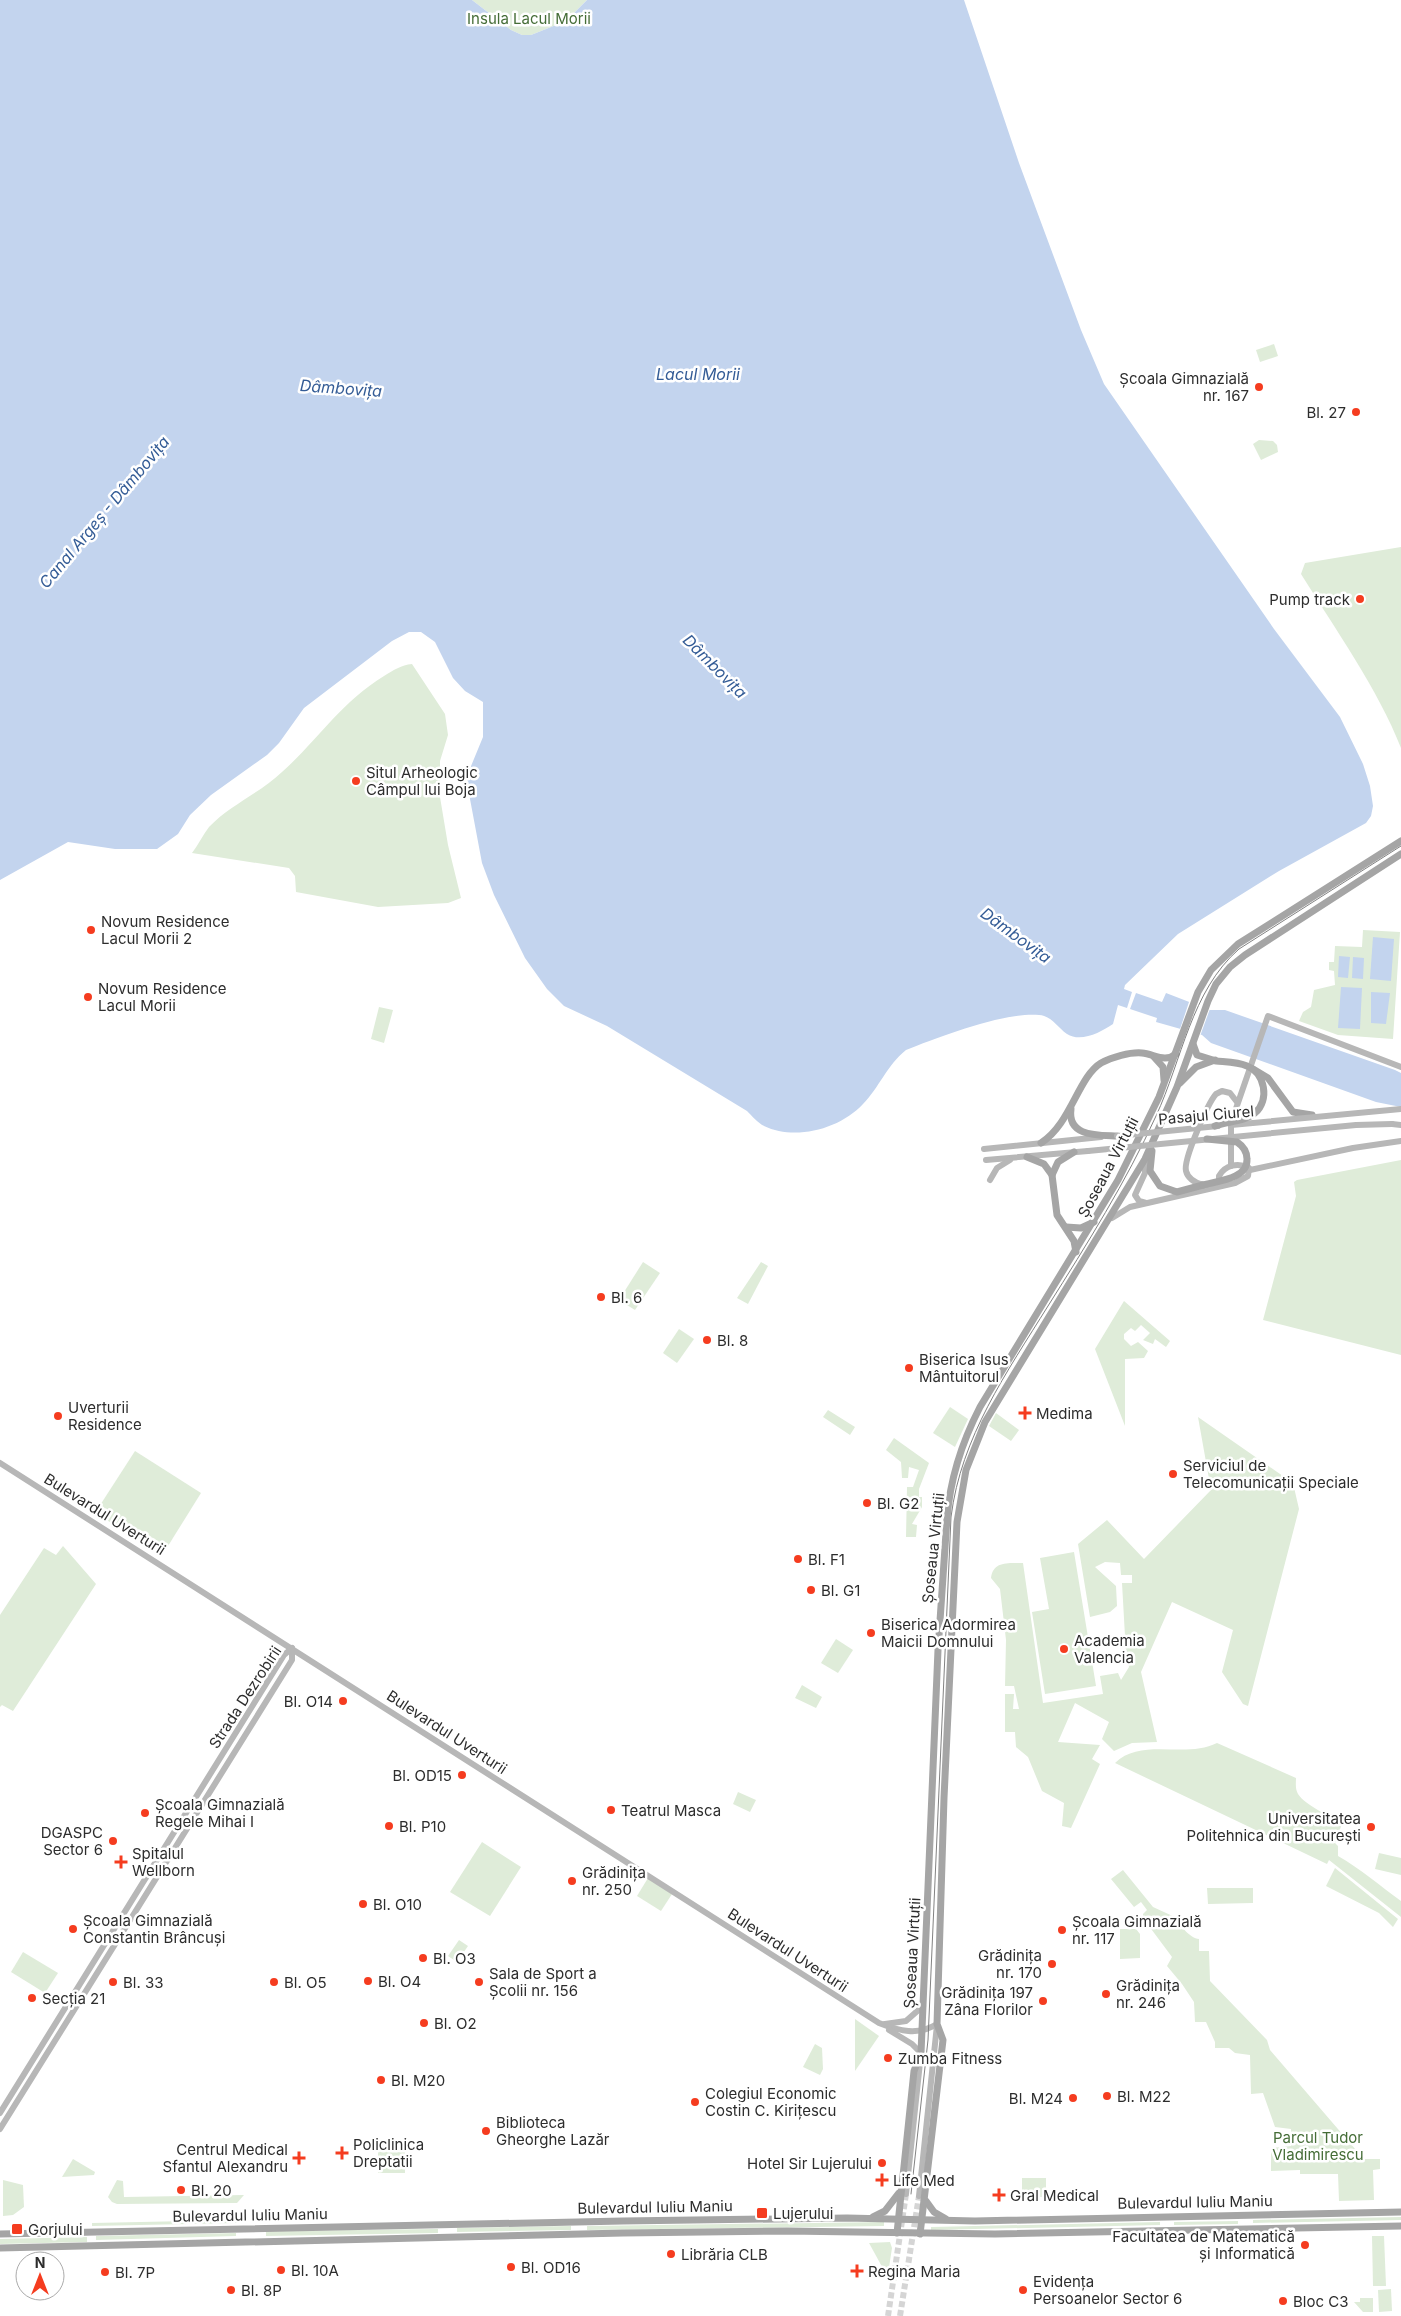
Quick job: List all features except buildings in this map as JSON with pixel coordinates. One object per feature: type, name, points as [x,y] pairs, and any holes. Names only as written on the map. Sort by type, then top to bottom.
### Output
[{"type":"main road","name":"Șoseaua Virtuții","points":[[897,2233],[904,2191],[914,2071],[921,2053],[938,1650],[948,1499],[966,1434],[975,1416],[1094,1222],[1141,1136],[1164,1085],[1196,997],[1211,970],[1230,950],[1401,841]]},
{"type":"main road","name":"Șoseaua Virtuții","points":[[920,2234],[926,2201],[943,2040],[937,2024],[950,1656],[957,1522],[962,1487],[973,1452],[991,1411],[1112,1218],[1151,1148],[1177,1087],[1208,1001],[1220,978],[1237,961],[1401,854]]},
{"type":"main road","points":[[1232,1166],[1230,1127],[1268,1016],[1401,1067]]},
{"type":"main road","points":[[1193,1044],[1197,1055],[1252,1069],[1268,1078],[1293,1112],[1300,1115],[1327,1116]]},
{"type":"main road","points":[[1041,1143],[1056,1132],[1089,1076],[1101,1063],[1137,1053],[1168,1058],[1176,1054]]},
{"type":"main road","points":[[1154,1056],[1163,1067],[1164,1085]]},
{"type":"main road","points":[[1177,1087],[1192,1070],[1216,1060]]},
{"type":"main road","points":[[1215,1126],[1248,1117],[1259,1109],[1264,1097],[1264,1087],[1252,1069]]},
{"type":"main road","points":[[1203,1185],[1192,1180],[1186,1172],[1185,1164],[1190,1151],[1216,1094],[1222,1091],[1230,1092],[1237,1102]]},
{"type":"main road","points":[[1072,1106],[1071,1122],[1079,1131],[1089,1134],[1118,1136]]},
{"type":"main road","name":"Pasajul Ciurel","points":[[984,1149],[1401,1109]]},
{"type":"main road","name":"Pasajul Ciurel","points":[[986,1160],[1207,1139],[1401,1124]]},
{"type":"main road","points":[[1151,1148],[1150,1171],[1160,1186],[1177,1192],[1239,1175],[1245,1169],[1247,1162],[1245,1151],[1237,1142],[1207,1139]]},
{"type":"main road","points":[[1219,1186],[1220,1173],[1232,1166],[1242,1165],[1250,1170],[1353,1148],[1401,1141]]},
{"type":"main road","points":[[1052,1175],[1058,1162],[1074,1152]]},
{"type":"main road","points":[[1027,1156],[1044,1164],[1052,1175],[1057,1215],[1074,1240],[1076,1252]]},
{"type":"main road","points":[[990,1180],[1000,1165],[1018,1158]]},
{"type":"main road","points":[[1145,1159],[1145,1173],[1135,1194],[1139,1201],[1148,1204]]},
{"type":"main road","points":[[1112,1218],[1126,1209],[1243,1180],[1248,1176],[1250,1170]]},
{"type":"main road","points":[[1066,1227],[1081,1228],[1094,1222]]},
{"type":"main road","name":"Bulevardul Uverturii","points":[[0,1463],[879,2023],[899,2030],[922,2032]]},
{"type":"main road","name":"Strada Dezrobirii","points":[[0,2113],[284,1655],[292,1648]]},
{"type":"main road","name":"Strada Dezrobirii","points":[[0,2129],[292,1660],[292,1648]]},
{"type":"main road","points":[[162,1852],[169,1857]]},
{"type":"main road","points":[[105,1943],[113,1948]]},
{"type":"main road","points":[[879,2023],[906,2021],[923,2006]]},
{"type":"main road","points":[[871,2218],[881,2214],[891,2206],[904,2191],[921,2053],[912,2044],[879,2023]]},
{"type":"main road","points":[[922,2032],[937,2024]]},
{"type":"main road","points":[[919,2196],[934,2073],[937,2024]]},
{"type":"main road","points":[[926,2201],[934,2212],[948,2220]]},
{"type":"main road","name":"Bulevardul Iuliu Maniu","points":[[0,2234],[623,2221],[871,2218],[948,2220],[1401,2212]]},
{"type":"main road","name":"Bulevardul Iuliu Maniu","points":[[0,2248],[623,2233],[788,2231],[920,2234],[1401,2226]]},
{"type":"green space","name":"Insula Lacul Morii","points":[[472,0],[587,0],[566,21],[531,35],[522,35],[511,30]]},
{"type":"green space","points":[[1274,344],[1278,356],[1260,362],[1256,350]]},
{"type":"green space","points":[[1259,440],[1273,441],[1277,445],[1278,452],[1261,460],[1253,444]]},
{"type":"green space","points":[[1401,547],[1401,748],[1368,682],[1301,574],[1305,563]]},
{"type":"green space","name":"Situl Arheologic Câmpul lui Boja","points":[[412,664],[445,714],[448,735],[440,761],[440,797],[448,845],[461,898],[448,903],[378,907],[296,892],[295,876],[289,868],[192,853],[209,827],[217,819],[282,772],[355,698],[391,672]]},
{"type":"green space","points":[[1363,930],[1400,932],[1393,1039],[1338,1035],[1299,1021],[1303,1012],[1311,1007],[1314,990],[1335,985],[1334,971],[1329,970],[1329,962],[1334,962],[1335,946],[1362,947]]},
{"type":"green space","points":[[379,1007],[393,1010],[384,1043],[371,1039]]},
{"type":"green space","points":[[1401,1160],[1401,1355],[1263,1320],[1296,1196],[1294,1182]]},
{"type":"green space","points":[[643,1262],[660,1273],[635,1310],[619,1300]]},
{"type":"green space","points":[[761,1262],[768,1266],[748,1304],[737,1298]]},
{"type":"green space","points":[[1124,1301],[1170,1341],[1166,1347],[1155,1339],[1153,1344],[1143,1340],[1150,1333],[1141,1325],[1135,1331],[1131,1328],[1124,1334],[1124,1339],[1131,1346],[1138,1342],[1148,1351],[1144,1358],[1125,1359],[1125,1426],[1095,1349]]},
{"type":"green space","points":[[679,1329],[694,1339],[677,1363],[663,1353]]},
{"type":"green space","points":[[950,1407],[968,1419],[955,1447],[933,1433]]},
{"type":"green space","points":[[828,1410],[855,1427],[850,1435],[823,1417]]},
{"type":"green space","points":[[996,1413],[1019,1430],[1011,1441],[989,1426]]},
{"type":"green space","points":[[1198,1417],[1293,1483],[1299,1509],[1248,1706],[1243,1704],[1222,1672],[1233,1630],[1172,1602],[1141,1672],[1157,1742],[1132,1743],[1114,1751],[1102,1739],[1109,1722],[1075,1703],[1058,1742],[1100,1745],[1092,1759],[1100,1764],[1071,1828],[1062,1826],[1064,1803],[1042,1791],[1028,1757],[1016,1747],[1015,1732],[1005,1732],[1005,1694],[1014,1694],[1013,1709],[1019,1709],[1014,1686],[1005,1686],[1006,1640],[1000,1589],[991,1578],[992,1572],[1002,1564],[1023,1563],[1043,1703],[1103,1694],[1100,1676],[1118,1673],[1121,1680],[1129,1667],[1126,1654],[1122,1583],[1132,1583],[1132,1575],[1121,1575],[1120,1563],[1105,1562],[1095,1567],[1116,1586],[1117,1606],[1110,1612],[1090,1617],[1078,1544],[1107,1520],[1144,1559],[1211,1490]]},
{"type":"green space","points":[[894,1438],[929,1463],[919,1489],[919,1497],[922,1497],[922,1507],[912,1524],[917,1525],[916,1537],[906,1537],[907,1487],[913,1487],[919,1470],[909,1467],[908,1478],[902,1478],[901,1462],[886,1450]]},
{"type":"green space","points":[[135,1451],[201,1493],[163,1554],[95,1513]]},
{"type":"green space","points":[[63,1546],[96,1584],[13,1711],[2,1705],[0,1707],[0,1615],[44,1548],[56,1555]]},
{"type":"green space","name":"Academia Valencia","points":[[1074,1552],[1096,1686],[1045,1694],[1032,1612],[1049,1609],[1040,1558]]},
{"type":"green space","points":[[836,1639],[853,1650],[838,1673],[821,1663]]},
{"type":"green space","points":[[802,1685],[822,1697],[816,1708],[795,1698]]},
{"type":"green space","points":[[1217,1743],[1296,1778],[1296,1790],[1301,1798],[1318,1810],[1343,1821],[1335,1843],[1338,1846],[1338,1856],[1363,1872],[1401,1901],[1401,1917],[1329,1860],[1327,1864],[1115,1763],[1126,1755],[1138,1751],[1151,1749],[1192,1749]]},
{"type":"green space","points":[[738,1792],[756,1800],[750,1812],[733,1804]]},
{"type":"green space","points":[[482,1842],[521,1867],[490,1916],[450,1892]]},
{"type":"green space","points":[[1379,1853],[1401,1858],[1401,1875],[1375,1869]]},
{"type":"green space","points":[[1335,1868],[1398,1919],[1393,1927],[1379,1913],[1326,1886]]},
{"type":"green space","name":"Parcul Tudor Vladimirescu","points":[[1123,1870],[1153,1907],[1177,1918],[1180,1925],[1186,1931],[1199,1939],[1199,1951],[1209,1951],[1210,1981],[1267,2040],[1270,2050],[1356,2150],[1365,2159],[1380,2159],[1380,2169],[1373,2170],[1374,2200],[1339,2201],[1338,2174],[1300,2174],[1300,2170],[1271,2171],[1271,2148],[1291,2146],[1291,2129],[1275,2127],[1263,2093],[1251,2094],[1250,2055],[1235,2053],[1229,2048],[1215,2048],[1215,2042],[1206,2022],[1195,2022],[1194,2002],[1167,1966],[1172,1957],[1143,1918],[1143,1914],[1147,1910],[1141,1902],[1134,1907],[1111,1879]]},
{"type":"green space","points":[[648,1878],[672,1894],[661,1911],[637,1896]]},
{"type":"green space","points":[[1207,1888],[1253,1888],[1253,1903],[1208,1904]]},
{"type":"green space","points":[[1120,1929],[1136,1929],[1140,1934],[1140,1958],[1120,1959]]},
{"type":"green space","points":[[459,1940],[468,1946],[457,1962],[448,1956]]},
{"type":"green space","points":[[23,1952],[58,1973],[45,1993],[11,1972]]},
{"type":"green space","points":[[855,2019],[879,2036],[855,2071]]},
{"type":"green space","points":[[815,2044],[822,2048],[823,2069],[820,2075],[803,2067]]},
{"type":"green space","points":[[378,2145],[405,2145],[405,2173],[378,2173]]},
{"type":"green space","points":[[73,2159],[95,2172],[94,2175],[62,2177]]},
{"type":"green space","points":[[1022,2178],[1046,2178],[1046,2197],[1022,2197]]},
{"type":"green space","points":[[3,2180],[23,2185],[24,2207],[13,2215],[3,2216]]},
{"type":"green space","points":[[117,2180],[123,2181],[124,2197],[244,2195],[237,2203],[117,2204],[108,2197]]},
{"type":"green space","points":[[1401,2217],[1401,2220],[1253,2223],[1253,2220]]},
{"type":"green space","points":[[237,2220],[237,2223],[92,2226],[92,2223]]},
{"type":"green space","points":[[1238,2221],[1238,2224],[1174,2225],[1174,2222]]},
{"type":"green space","points":[[884,2222],[884,2226],[587,2230],[587,2226]]},
{"type":"green space","points":[[1160,2222],[1160,2225],[931,2230],[931,2227]]},
{"type":"green space","points":[[571,2226],[571,2230],[457,2232],[457,2228]]},
{"type":"green space","points":[[438,2229],[438,2233],[266,2236],[266,2231]]},
{"type":"green space","points":[[236,2233],[236,2236],[96,2240],[96,2236]]},
{"type":"green space","points":[[1372,2236],[1384,2236],[1386,2286],[1373,2286]]},
{"type":"green space","points":[[87,2237],[87,2242],[0,2244],[0,2239]]},
{"type":"green space","points":[[890,2242],[892,2248],[888,2274],[886,2274],[869,2243]]},
{"type":"green space","points":[[1391,2289],[1392,2311],[1379,2312],[1378,2290]]},
{"type":"green space","points":[[1360,2298],[1373,2298],[1373,2312],[1363,2312],[1354,2302],[1360,2302]]},
{"type":"water","name":"Lacul Morii","points":[[0,0],[472,0],[511,30],[522,35],[531,35],[566,21],[587,0],[964,0],[1019,163],[1081,330],[1104,384],[1274,629],[1340,717],[1363,764],[1370,786],[1373,806],[1371,816],[1366,823],[1279,871],[1178,934],[1125,985],[1124,989],[1132,992],[1127,1008],[1118,1005],[1113,1024],[1103,1030],[1085,1037],[1078,1037],[1067,1034],[1047,1017],[1024,1015],[990,1021],[953,1032],[906,1050],[899,1056],[869,1098],[853,1113],[830,1126],[803,1132],[776,1130],[764,1126],[747,1111],[607,1026],[564,1006],[547,989],[525,958],[494,895],[482,863],[467,783],[469,771],[483,737],[483,702],[465,691],[453,678],[435,642],[421,632],[409,632],[392,641],[304,708],[279,743],[267,755],[211,795],[190,815],[178,834],[157,849],[115,849],[68,842],[0,880]]},
{"type":"water","points":[[1373,937],[1394,939],[1391,981],[1370,979]]},
{"type":"water","points":[[1339,956],[1350,957],[1348,978],[1338,977]]},
{"type":"water","points":[[1353,957],[1364,958],[1363,979],[1352,978]]},
{"type":"water","points":[[1341,987],[1362,988],[1360,1029],[1338,1028]]},
{"type":"water","points":[[1371,992],[1390,993],[1386,1024],[1371,1023]]},
{"type":"water","points":[[1136,993],[1162,1002],[1166,993],[1210,1010],[1225,1010],[1395,1070],[1401,1073],[1401,1107],[1376,1102],[1211,1043],[1202,1035],[1156,1022],[1157,1018],[1130,1009]]},
{"type":"pier","points":[[1190,999],[1211,1006],[1199,1039],[1179,1032]]},
{"type":"tunnel","points":[[888,2316],[906,2194]]},
{"type":"tunnel","points":[[900,2316],[919,2196]]},
{"type":"tram line","points":[[911,2194],[928,2040],[951,1517],[956,1488],[975,1432],[1002,1381],[1132,1165],[1156,1116],[1189,1027],[1209,985],[1239,949],[1401,846]]},
{"type":"place","name":"Școala Gimnazială nr. 167","points":[[1259,387]]},
{"type":"place","name":"Bl. 27","points":[[1356,412]]},
{"type":"place","name":"Pump track","points":[[1360,599]]},
{"type":"place","name":"Situl Arheologic Câmpul lui Boja","points":[[356,781]]},
{"type":"place","name":"Novum Residence Lacul Morii 2","points":[[91,930]]},
{"type":"place","name":"Novum Residence Lacul Morii","points":[[88,997]]},
{"type":"place","name":"Bl. 6","points":[[601,1297]]},
{"type":"place","name":"Bl. 8","points":[[707,1340]]},
{"type":"place","name":"Biserica Isus Mântuitorul","points":[[909,1368]]},
{"type":"place","name":"Medima","points":[[1025,1413]]},
{"type":"place","name":"Uverturii Residence","points":[[58,1416]]},
{"type":"place","name":"Serviciul de Telecomunicații Speciale","points":[[1173,1474]]},
{"type":"place","name":"Bl. G2","points":[[867,1503]]},
{"type":"place","name":"Bl. F1","points":[[798,1559]]},
{"type":"place","name":"Bl. G1","points":[[811,1590]]},
{"type":"place","name":"Biserica Adormirea Maicii Domnului","points":[[871,1633]]},
{"type":"place","name":"Academia Valencia","points":[[1064,1649]]},
{"type":"place","name":"Bl. O14","points":[[343,1701]]},
{"type":"place","name":"Bl. OD15","points":[[462,1775]]},
{"type":"place","name":"Teatrul Masca","points":[[611,1810]]},
{"type":"place","name":"Școala Gimnazială Regele Mihai I","points":[[145,1813]]},
{"type":"place","name":"Bl. P10","points":[[389,1826]]},
{"type":"place","name":"Universitatea Politehnica din București","points":[[1371,1827]]},
{"type":"place","name":"DGASPC Sector 6","points":[[113,1841]]},
{"type":"place","name":"Spitalul Wellborn","points":[[121,1862]]},
{"type":"place","name":"Grădinița nr. 250","points":[[572,1881]]},
{"type":"place","name":"Bl. O10","points":[[363,1904]]},
{"type":"place","name":"Școala Gimnazială Constantin Brâncuși","points":[[73,1929]]},
{"type":"place","name":"Școala Gimnazială nr. 117","points":[[1062,1930]]},
{"type":"place","name":"Bl. O3","points":[[423,1958]]},
{"type":"place","name":"Grădinița nr. 170","points":[[1052,1964]]},
{"type":"place","name":"Bl. O4","points":[[368,1981]]},
{"type":"place","name":"Bl. 33","points":[[113,1982]]},
{"type":"place","name":"Bl. O5","points":[[274,1982]]},
{"type":"place","name":"Sala de Sport a Școlii nr. 156","points":[[479,1982]]},
{"type":"place","name":"Grădinița nr. 246","points":[[1106,1994]]},
{"type":"place","name":"Secția 21","points":[[32,1998]]},
{"type":"place","name":"Grădinița 197 Zâna Florilor","points":[[1043,2001]]},
{"type":"place","name":"Bl. O2","points":[[424,2023]]},
{"type":"place","name":"Zumba Fitness","points":[[888,2058]]},
{"type":"place","name":"Bl. M20","points":[[381,2080]]},
{"type":"place","name":"Bl. M22","points":[[1107,2096]]},
{"type":"place","name":"Bl. M24","points":[[1073,2098]]},
{"type":"place","name":"Colegiul Economic Costin C. Kirițescu","points":[[695,2102]]},
{"type":"place","name":"Biblioteca Gheorghe Lazăr","points":[[486,2131]]},
{"type":"place","name":"Policlinica Dreptatii","points":[[342,2153]]},
{"type":"place","name":"Centrul Medical Sfantul Alexandru","points":[[299,2158]]},
{"type":"place","name":"Hotel Sir Lujerului","points":[[882,2163]]},
{"type":"place","name":"Life Med","points":[[882,2180]]},
{"type":"place","name":"Bl. 20","points":[[181,2190]]},
{"type":"place","name":"Gral Medical","points":[[999,2195]]},
{"type":"place","name":"Lujerului","points":[[762,2213]]},
{"type":"place","name":"Gorjului","points":[[17,2229]]},
{"type":"place","name":"Facultatea de Matematică și Informatică","points":[[1305,2245]]},
{"type":"place","name":"Librăria CLB","points":[[671,2254]]},
{"type":"place","name":"Bl. OD16","points":[[511,2267]]},
{"type":"place","name":"Bl. 10A","points":[[281,2270]]},
{"type":"place","name":"Regina Maria","points":[[857,2271]]},
{"type":"place","name":"Bl. 7P","points":[[105,2272]]},
{"type":"place","name":"Bl. 8P","points":[[231,2290]]},
{"type":"place","name":"Evidența Persoanelor Sector 6","points":[[1023,2290]]},
{"type":"place","name":"Bloc C3","points":[[1283,2301]]},
{"type":"water label","name":"Dâmbovița","points":[[341,388]]},
{"type":"water label","name":"Canal Argeș - Dâmbovița","points":[[104,512]]},
{"type":"water label","name":"Dâmbovița","points":[[715,666]]},
{"type":"water label","name":"Dâmbovița","points":[[1016,935]]}]
